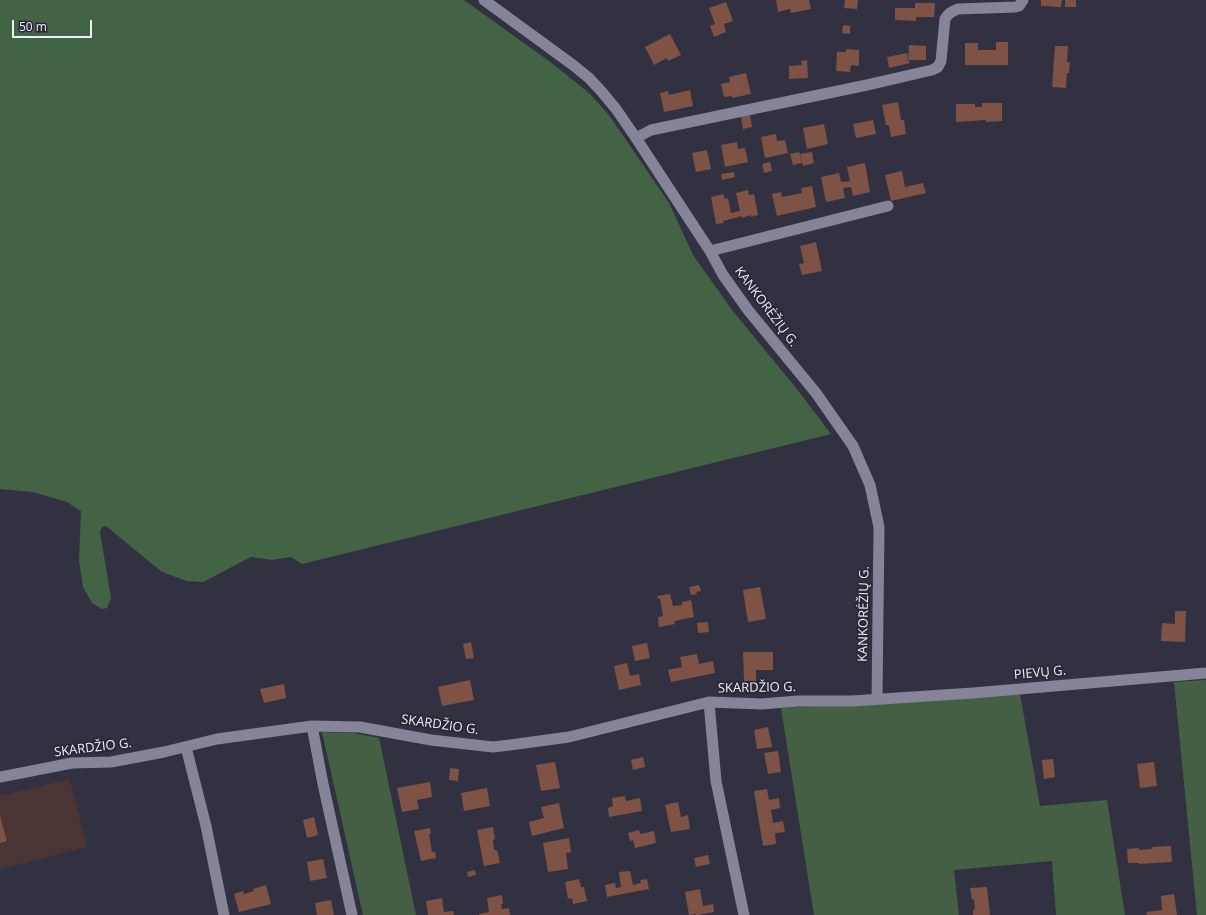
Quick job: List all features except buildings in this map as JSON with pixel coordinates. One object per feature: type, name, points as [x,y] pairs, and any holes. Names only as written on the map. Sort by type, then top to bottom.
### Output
[{"type":"street","name":"KANKORĖŽIŲ G.","points":[[484,0],[497,4],[589,78],[616,109],[748,310],[816,393],[853,446],[870,485],[879,527],[876,699]]},
{"type":"street","points":[[636,138],[651,130],[932,70],[938,67],[941,61],[945,19],[947,15],[958,9],[1015,7],[1019,6],[1023,0]]},
{"type":"street","points":[[710,251],[888,206]]},
{"type":"street","name":"PIEVŲ G.","points":[[876,699],[973,693],[1206,673]]},
{"type":"street","name":"SKARDŽIO G.","points":[[0,777],[72,763],[111,762],[164,752],[217,739],[312,726],[360,727],[431,740],[504,746],[569,737],[709,702],[762,704],[798,701],[852,701],[876,699]]},
{"type":"street","points":[[709,702],[716,781],[744,915]]},
{"type":"street","points":[[312,726],[323,784],[352,915]]},
{"type":"street","points":[[186,746],[206,826],[224,915]]},
{"type":"shaded area","points":[[70,779],[87,847],[0,869],[0,796]]},
{"type":"green space","points":[[0,0],[464,0],[553,64],[589,93],[609,115],[669,203],[693,255],[732,310],[797,389],[831,434],[302,564],[291,557],[272,560],[251,557],[203,582],[187,581],[162,572],[106,526],[102,527],[100,532],[111,598],[107,608],[102,609],[92,603],[83,587],[79,561],[81,511],[67,502],[33,492],[0,489]]},
{"type":"green space","points":[[1206,680],[1206,915],[1197,915],[1174,682]]},
{"type":"green space","points":[[1020,694],[1040,806],[1107,800],[1125,915],[1056,915],[1052,861],[954,870],[959,915],[814,915],[781,708]]},
{"type":"green space","points":[[322,732],[353,733],[379,738],[416,915],[363,915]]}]
